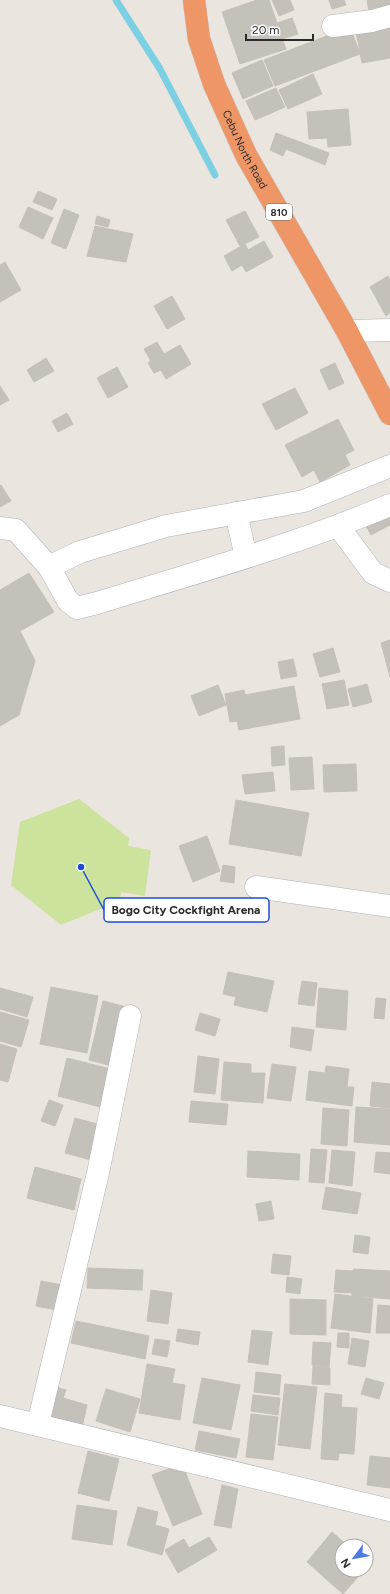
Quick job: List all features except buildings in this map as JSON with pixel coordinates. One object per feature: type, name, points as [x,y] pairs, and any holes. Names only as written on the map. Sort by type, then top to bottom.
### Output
[{"type":"highway","name":"Cebu North Road","points":[[194,0],[199,39],[214,84],[246,155],[347,331],[390,414]]},
{"type":"street","points":[[333,26],[372,21],[390,16]]},
{"type":"street","points":[[347,331],[390,330]]},
{"type":"street","points":[[50,567],[80,552],[166,526],[304,501],[390,466]]},
{"type":"street","points":[[0,528],[16,530],[50,567],[68,601],[77,608],[339,527],[390,505]]},
{"type":"street","points":[[236,513],[246,557]]},
{"type":"street","points":[[339,527],[373,573],[390,581]]},
{"type":"street","points":[[256,887],[390,906]]},
{"type":"street","points":[[38,1424],[98,1173],[130,1016]]},
{"type":"street","points":[[0,1416],[390,1510]]},
{"type":"green space","points":[[79,799],[129,838],[128,846],[151,850],[145,896],[121,892],[120,901],[61,925],[11,885],[20,822]]},
{"type":"waterway","points":[[116,0],[160,69],[215,175]]},
{"type":"place","name":"Bogo City Cockfight Arena","points":[[81,867]]}]
